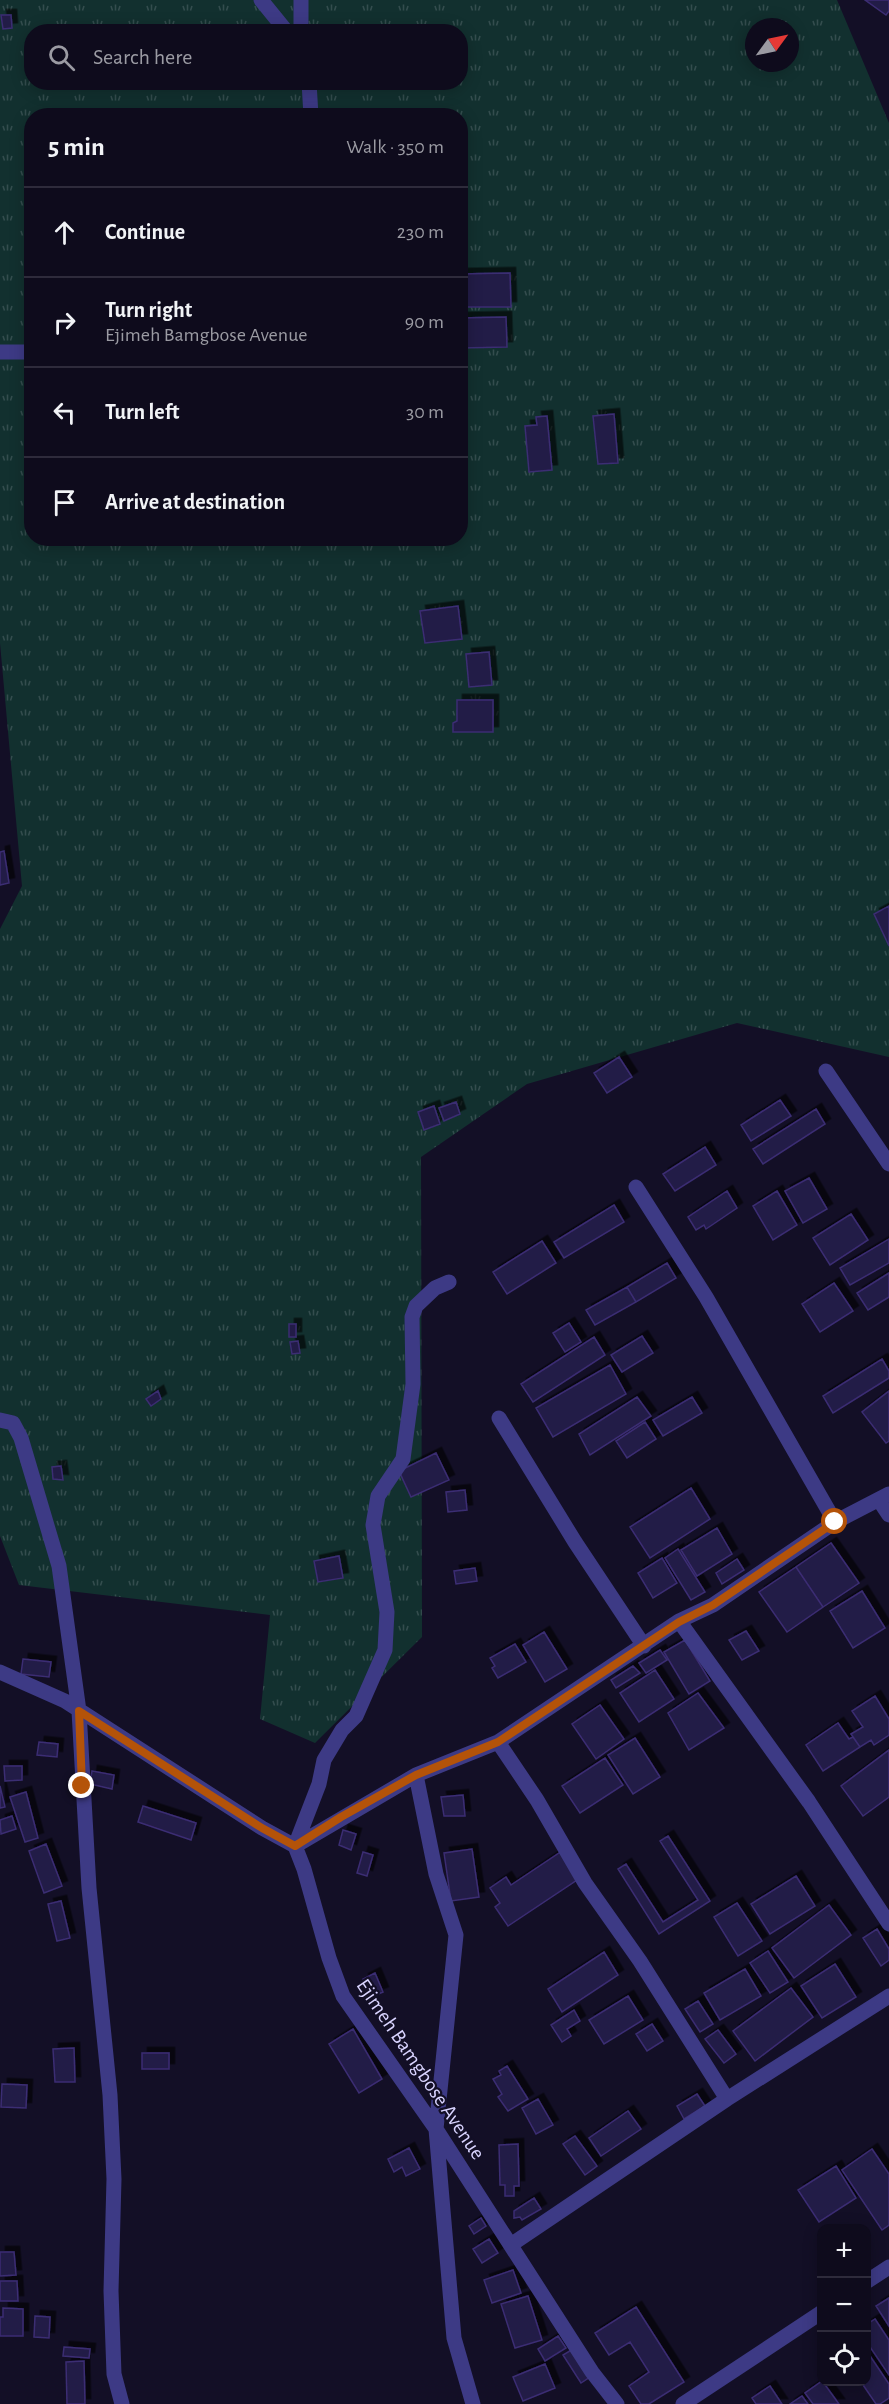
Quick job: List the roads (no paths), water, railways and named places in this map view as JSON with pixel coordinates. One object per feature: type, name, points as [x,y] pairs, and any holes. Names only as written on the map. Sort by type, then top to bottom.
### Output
[{"type":"street","points":[[261,0],[280,24]]},
{"type":"street","points":[[301,0],[301,24]]},
{"type":"street","points":[[309,90],[311,108]]},
{"type":"street","points":[[0,351],[24,352]]},
{"type":"street","points":[[826,1071],[889,1164]]},
{"type":"street","points":[[636,1187],[712,1307],[835,1522]]},
{"type":"street","points":[[295,1846],[319,1784],[324,1760],[342,1730],[356,1716],[385,1650],[387,1612],[373,1526],[376,1506],[378,1496],[403,1458],[413,1384],[412,1317],[416,1306],[429,1294],[449,1282]]},
{"type":"street","points":[[499,1418],[575,1542],[644,1646]]},
{"type":"street","points":[[0,1420],[13,1423],[21,1438],[59,1566],[79,1711],[89,1888],[110,2095],[114,2179],[111,2291],[114,2374],[122,2404]]},
{"type":"street","points":[[295,1846],[416,1775],[498,1742],[679,1622],[713,1605],[835,1522],[884,1497],[889,1515]]},
{"type":"street","points":[[679,1622],[809,1802],[889,1924]]},
{"type":"street","points":[[0,1672],[29,1683],[79,1711],[252,1822],[295,1846]]},
{"type":"street","points":[[498,1742],[537,1800],[585,1883],[640,1961],[727,2099]]},
{"type":"street","points":[[416,1775],[436,1874],[456,1935],[436,2128],[453,2338],[473,2404]]},
{"type":"street","name":"Ejimeh Bamgbose Avenue","points":[[295,1846],[343,1996],[436,2128],[592,2372],[617,2404]]},
{"type":"street","points":[[512,2244],[727,2099],[889,1996]]},
{"type":"street","points":[[871,2279],[889,2267]]},
{"type":"street","points":[[683,2404],[817,2315]]}]
